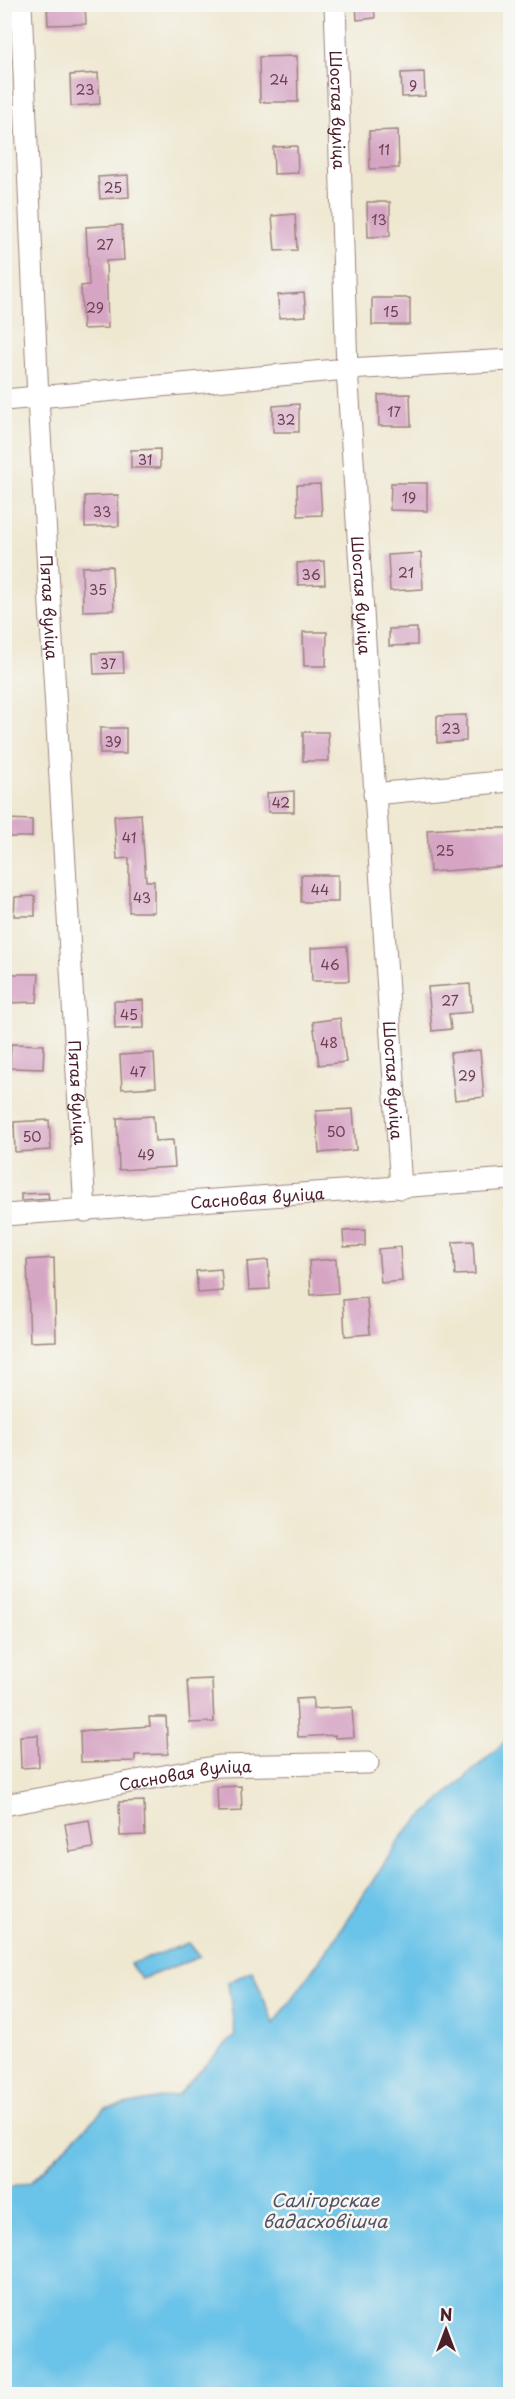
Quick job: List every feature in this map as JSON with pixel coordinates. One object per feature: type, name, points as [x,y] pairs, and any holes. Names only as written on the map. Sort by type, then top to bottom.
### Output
[{"type":"street","name":"Пятая вуліца","points":[[21,4],[38,398],[85,1211]]},
{"type":"street","name":"Шостая вуліца","points":[[335,4],[347,369],[401,1188]]},
{"type":"street","points":[[4,400],[347,369],[503,361]]},
{"type":"street","points":[[374,794],[510,781]]},
{"type":"street","name":"Сасновая вуліца","points":[[4,1215],[510,1179]]},
{"type":"street","name":"Сасновая вуліца","points":[[4,1805],[219,1766],[368,1763]]},
{"type":"water","name":"Салігорскае вадасховішча","points":[[510,1737],[510,2394],[5,2394],[5,2189],[31,2182],[104,2109],[177,2095],[235,2035],[228,1983],[252,1970],[274,2024],[334,1940],[405,1832]]},
{"type":"water","points":[[189,1943],[200,1957],[141,1979],[130,1964]]},
{"type":"building","points":[[47,4],[85,4],[86,24],[48,25]]},
{"type":"building","points":[[356,4],[374,4],[375,18],[357,20]]},
{"type":"building","points":[[297,56],[298,102],[260,102],[259,57]]},
{"type":"building","points":[[424,72],[425,96],[402,97],[401,73]]},
{"type":"building","points":[[98,73],[100,104],[71,106],[70,75]]},
{"type":"building","points":[[398,130],[399,168],[370,169],[369,131]]},
{"type":"building","points":[[297,146],[298,173],[274,174],[273,147]]},
{"type":"building","points":[[128,175],[129,197],[100,199],[98,177]]},
{"type":"building","points":[[367,202],[390,202],[390,236],[368,237]]},
{"type":"building","points":[[295,214],[297,250],[275,251],[272,216]]},
{"type":"building","points":[[122,225],[124,260],[106,261],[108,328],[83,329],[81,286],[89,285],[86,227]]},
{"type":"building","points":[[304,293],[306,316],[279,318],[278,295]]},
{"type":"building","points":[[372,298],[410,298],[410,325],[372,325]]},
{"type":"building","points":[[410,394],[411,426],[379,426],[378,395]]},
{"type":"building","points":[[299,404],[299,432],[273,432],[273,406]]},
{"type":"building","points":[[160,449],[160,468],[131,468],[131,450]]},
{"type":"building","points":[[391,483],[427,483],[427,511],[390,510]]},
{"type":"building","points":[[320,484],[322,515],[298,516],[297,485]]},
{"type":"building","points":[[118,495],[119,526],[85,527],[85,496]]},
{"type":"building","points":[[421,553],[423,589],[390,591],[388,555]]},
{"type":"building","points":[[324,561],[325,584],[298,585],[297,563]]},
{"type":"building","points":[[112,566],[114,610],[83,611],[82,567]]},
{"type":"building","points":[[417,628],[417,645],[389,646],[389,629]]},
{"type":"building","points":[[303,632],[327,632],[326,666],[304,666]]},
{"type":"building","points":[[123,652],[124,673],[94,674],[93,653]]},
{"type":"building","points":[[466,715],[466,741],[437,743],[437,716]]},
{"type":"building","points":[[100,728],[126,728],[126,754],[100,754]]},
{"type":"building","points":[[303,732],[328,732],[329,761],[303,761]]},
{"type":"building","points":[[294,791],[294,812],[268,812],[267,793]]},
{"type":"building","points":[[141,814],[146,881],[154,881],[154,912],[129,912],[129,858],[117,859],[114,816]]},
{"type":"building","points":[[6,819],[32,820],[32,837],[7,837]]},
{"type":"building","points":[[510,828],[510,866],[430,872],[427,830]]},
{"type":"building","points":[[301,875],[338,875],[338,902],[301,902]]},
{"type":"building","points":[[35,896],[35,916],[14,916],[15,897]]},
{"type":"building","points":[[347,946],[349,981],[312,981],[311,948]]},
{"type":"building","points":[[7,974],[39,974],[37,1002],[8,1003]]},
{"type":"building","points":[[470,984],[472,1012],[449,1014],[451,1029],[432,1031],[428,987]]},
{"type":"building","points":[[143,1000],[144,1028],[115,1029],[114,1001]]},
{"type":"building","points":[[340,1018],[346,1062],[319,1065],[313,1022]]},
{"type":"building","points":[[11,1044],[44,1045],[43,1069],[10,1068]]},
{"type":"building","points":[[480,1050],[484,1097],[455,1100],[450,1053]]},
{"type":"building","points":[[154,1053],[156,1087],[122,1089],[120,1055]]},
{"type":"building","points":[[353,1109],[356,1150],[319,1153],[316,1111]]},
{"type":"building","points":[[153,1116],[155,1141],[173,1140],[175,1167],[119,1170],[117,1118]]},
{"type":"building","points":[[49,1120],[51,1150],[15,1152],[14,1122]]},
{"type":"building","points":[[48,1193],[49,1199],[21,1201],[21,1194]]},
{"type":"building","points":[[365,1230],[365,1246],[344,1247],[343,1231]]},
{"type":"building","points":[[473,1241],[475,1274],[455,1275],[453,1242]]},
{"type":"building","points":[[400,1247],[402,1281],[381,1283],[378,1249]]},
{"type":"building","points":[[54,1258],[56,1341],[30,1342],[27,1260]]},
{"type":"building","points":[[336,1259],[338,1293],[311,1295],[309,1261]]},
{"type":"building","points":[[268,1260],[270,1289],[249,1290],[247,1262]]},
{"type":"building","points":[[221,1269],[223,1291],[198,1293],[196,1271]]},
{"type":"building","points":[[367,1298],[370,1334],[345,1336],[343,1300]]},
{"type":"building","points":[[212,1679],[214,1722],[190,1723],[187,1680]]},
{"type":"building","points":[[313,1698],[313,1709],[352,1707],[354,1737],[335,1738],[335,1735],[298,1737],[296,1699]]},
{"type":"building","points":[[149,1717],[166,1717],[168,1754],[135,1755],[135,1761],[81,1762],[80,1731],[150,1726]]},
{"type":"building","points":[[38,1735],[39,1767],[21,1768],[20,1736]]},
{"type":"building","points":[[241,1786],[242,1811],[218,1812],[217,1787]]},
{"type":"building","points":[[144,1801],[145,1835],[120,1836],[119,1802]]},
{"type":"building","points":[[89,1820],[93,1848],[70,1852],[65,1824]]}]
